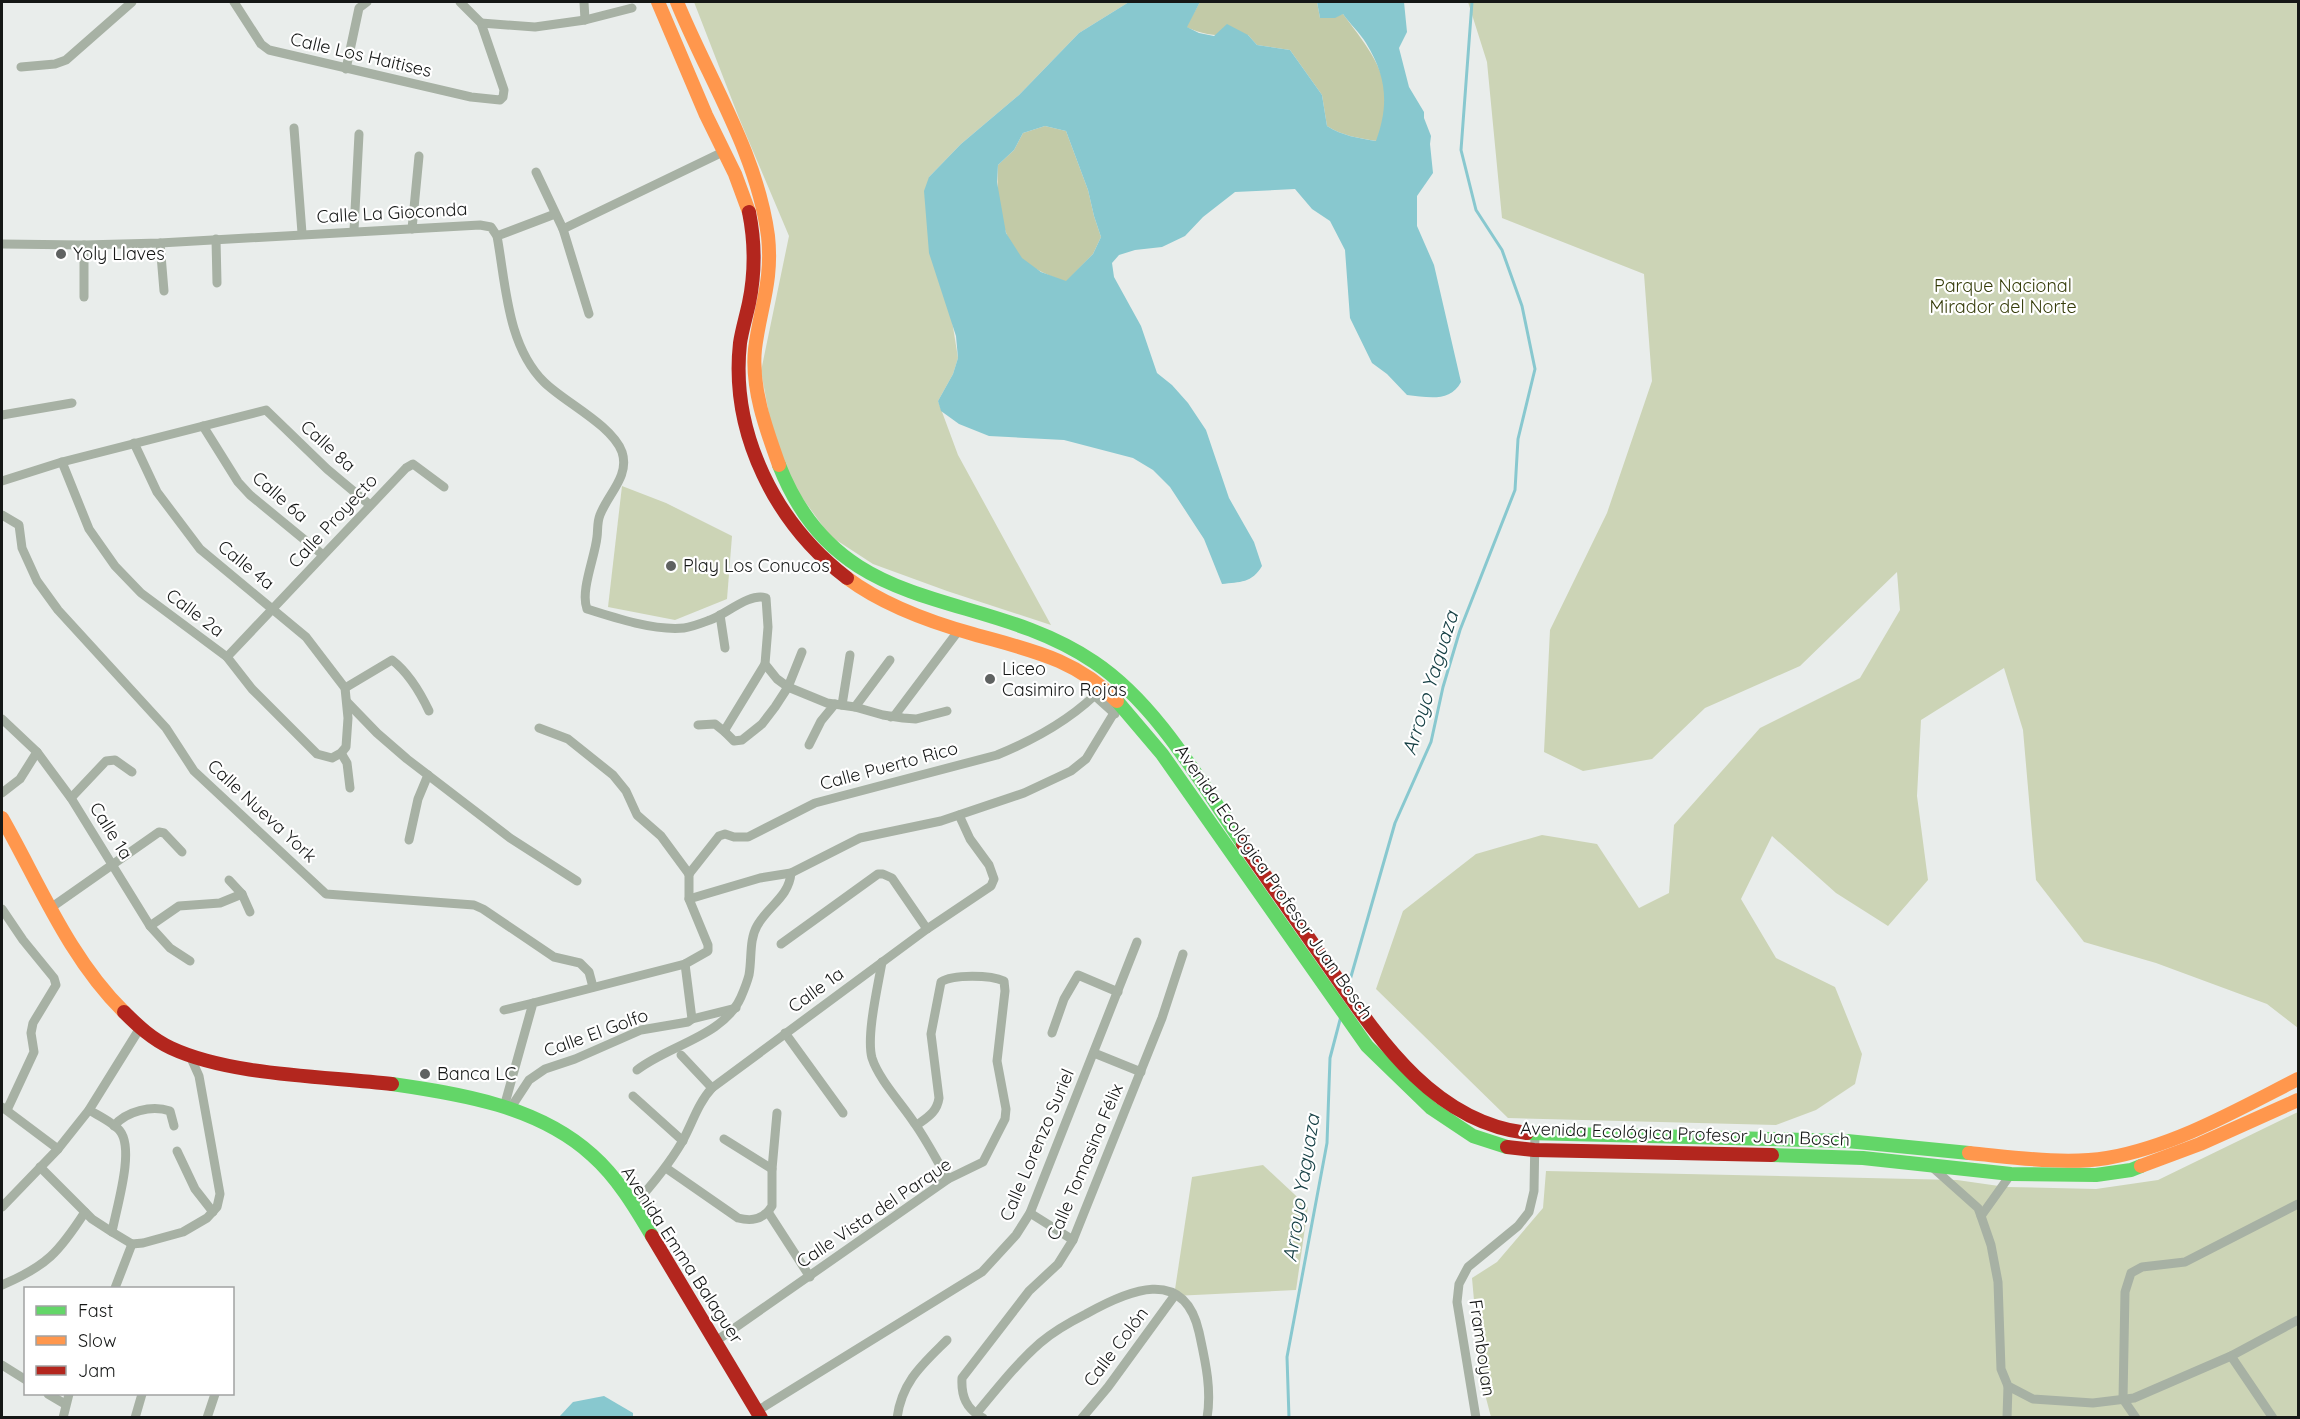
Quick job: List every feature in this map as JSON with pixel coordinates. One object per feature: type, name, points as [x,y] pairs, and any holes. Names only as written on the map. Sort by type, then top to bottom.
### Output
[{"type":"street","points":[[21,68],[55,64],[66,60],[132,2]]},
{"type":"street","name":"Calle Los Haitises","points":[[234,2],[265,48],[346,69],[495,101],[503,97],[504,90],[481,22]]},
{"type":"street","points":[[460,2],[481,22],[535,27],[585,20],[632,8]]},
{"type":"street","points":[[584,2],[585,20]]},
{"type":"street","name":"Avenida Ecológica Profesor Juan Bosch","points":[[658,2],[713,130],[744,194],[750,219],[752,263],[751,291],[740,345],[740,385],[748,429],[766,482],[796,531],[811,549],[851,581],[902,608],[959,630],[1027,647],[1080,671],[1162,754],[1367,1046],[1431,1108],[1473,1136],[1502,1146],[1534,1150],[1863,1158],[2011,1174],[2096,1175],[2131,1170],[2200,1144],[2298,1100]]},
{"type":"street","name":"Avenida Ecológica Profesor Juan Bosch","points":[[677,2],[748,162],[765,217],[769,245],[767,297],[755,352],[757,396],[783,477],[808,520],[837,550],[876,578],[904,590],[1066,645],[1094,661],[1118,679],[1159,723],[1373,1030],[1412,1074],[1444,1103],[1462,1114],[1495,1128],[1535,1133],[1847,1141],[2076,1160],[2115,1156],[2155,1147],[2298,1079]]},
{"type":"street","points":[[346,69],[359,4]]},
{"type":"street","points":[[294,128],[302,233]]},
{"type":"street","points":[[354,230],[359,134]]},
{"type":"street","points":[[563,229],[725,151]]},
{"type":"street","points":[[412,229],[418,156]]},
{"type":"street","points":[[536,172],[563,229],[590,314]]},
{"type":"street","points":[[555,214],[497,236],[511,316],[519,347],[542,381],[562,398],[584,411],[616,441],[622,451],[623,470],[619,483],[600,515],[585,595],[587,609],[662,629],[686,628],[720,615],[742,603],[761,596],[766,598],[768,627],[765,664],[725,732]]},
{"type":"street","name":"Calle La Gioconda","points":[[2,244],[160,243],[354,230],[480,225],[491,227],[497,236]]},
{"type":"street","points":[[216,239],[217,283]]},
{"type":"street","points":[[160,243],[164,291]]},
{"type":"street","points":[[84,245],[84,297]]},
{"type":"street","points":[[2,414],[72,403]]},
{"type":"street","name":"Calle 8a","points":[[203,426],[266,410],[327,469],[370,505]]},
{"type":"street","points":[[2,478],[203,426]]},
{"type":"street","name":"Calle 6a","points":[[203,426],[238,482],[250,495],[323,555]]},
{"type":"street","name":"Calle 4a","points":[[134,444],[156,492],[200,549],[306,637],[345,688],[348,742],[341,753]]},
{"type":"street","name":"Calle 2a","points":[[62,462],[89,529],[115,566],[141,593],[226,657],[252,689],[317,754],[332,758],[341,753]]},
{"type":"street","name":"Calle Proyecto","points":[[226,657],[410,465],[413,464],[444,487]]},
{"type":"street","name":"Calle Nueva York","points":[[2,515],[19,525],[22,548],[37,581],[58,610],[166,728],[194,771],[326,894],[474,905],[554,957],[580,963],[589,972],[593,987]]},
{"type":"street","points":[[720,615],[725,648]]},
{"type":"street","points":[[891,717],[895,715],[959,630]]},
{"type":"street","points":[[698,725],[715,724],[734,741],[742,740],[770,714],[788,687],[802,652]]},
{"type":"street","points":[[809,745],[821,721],[838,704],[850,656]]},
{"type":"street","points":[[345,688],[392,660],[407,674],[420,692],[429,711]]},
{"type":"street","points":[[855,707],[890,660]]},
{"type":"street","points":[[765,664],[777,679],[788,687],[838,704],[891,717],[916,719],[947,711]]},
{"type":"street","name":"Calle Puerto Rico","points":[[689,874],[719,836],[724,834],[748,837],[815,803],[997,755],[1020,746],[1071,716],[1099,692]]},
{"type":"street","points":[[347,702],[377,733],[428,775],[510,838],[577,881]]},
{"type":"street","points":[[689,899],[760,878],[791,873],[850,841],[959,815],[1024,793],[1080,765],[1092,751],[1118,709]]},
{"type":"street","name":"Calle 1a","points":[[2,719],[37,752],[70,798],[150,926],[170,948],[190,961]]},
{"type":"street","points":[[504,1010],[685,964],[708,951],[708,945],[689,899],[689,874],[661,836],[637,815],[626,791],[613,776],[568,739],[539,728]]},
{"type":"street","points":[[2,793],[20,779],[37,752]]},
{"type":"street","points":[[341,753],[349,771],[350,788]]},
{"type":"street","points":[[70,798],[106,761],[115,760],[132,772]]},
{"type":"street","points":[[409,840],[418,799],[428,775]]},
{"type":"street","name":"Calle 1a","points":[[633,1206],[666,1168],[683,1141],[703,1100],[712,1088],[927,929],[987,890],[994,879],[989,865],[970,839],[959,815]]},
{"type":"street","name":"Avenida Emma Balaguer","points":[[2,818],[78,956],[112,999],[140,1028],[174,1049],[213,1063],[427,1089],[507,1108],[564,1133],[581,1145],[597,1159],[633,1206],[759,1414]]},
{"type":"street","points":[[52,908],[159,832],[164,833],[182,852]]},
{"type":"street","points":[[637,1070],[653,1058],[705,1033],[723,1021],[736,1008],[749,976],[756,927],[789,887],[791,873]]},
{"type":"street","points":[[781,944],[878,874],[892,878],[927,929]]},
{"type":"street","points":[[229,880],[242,894],[250,912]]},
{"type":"street","points":[[150,926],[179,906],[220,903],[242,894]]},
{"type":"street","points":[[2,909],[23,940],[54,978],[56,985],[31,1028],[34,1052],[4,1108],[58,1149]]},
{"type":"street","points":[[1277,919],[1291,911]]},
{"type":"street","name":"Calle Lorenzo Suriel","points":[[759,1414],[982,1272],[1016,1235],[1029,1213],[1137,942]]},
{"type":"street","name":"Calle Tomasina Félix","points":[[979,1416],[966,1403],[961,1392],[962,1378],[1029,1291],[1058,1264],[1073,1240],[1141,1072],[1183,954]]},
{"type":"street","points":[[882,963],[875,1001],[871,1041],[872,1058],[917,1125],[948,1179]]},
{"type":"street","points":[[685,964],[692,1019]]},
{"type":"street","points":[[1052,1033],[1064,999],[1082,965]]},
{"type":"street","points":[[1078,975],[1118,992]]},
{"type":"street","name":"Calle Vista del Parque","points":[[716,1341],[948,1179],[983,1162],[1005,1119],[1006,1109],[997,1061],[1005,991],[1004,981],[997,978],[949,977],[941,982],[931,1034],[938,1106],[933,1114],[917,1125]]},
{"type":"street","points":[[507,1108],[533,1002]]},
{"type":"street","name":"Calle El Golfo","points":[[507,1108],[529,1080],[545,1069],[575,1059],[641,1030],[736,1008]]},
{"type":"street","points":[[2,1207],[58,1149],[89,1110],[140,1028]]},
{"type":"street","points":[[785,1033],[843,1113]]},
{"type":"street","points":[[1094,1053],[1141,1072]]},
{"type":"street","points":[[681,1055],[712,1088]]},
{"type":"street","points":[[40,1167],[100,1226],[132,1244],[183,1232],[198,1225],[213,1212],[219,1201],[217,1177],[199,1076],[190,1056]]},
{"type":"street","points":[[633,1096],[683,1141]]},
{"type":"street","points":[[114,1126],[123,1117],[136,1112],[163,1109],[170,1111],[174,1126]]},
{"type":"street","points":[[89,1110],[122,1134],[127,1149],[112,1232]]},
{"type":"street","points":[[666,1168],[738,1218],[748,1221],[759,1218],[772,1206],[772,1169],[777,1113]]},
{"type":"street","name":"Framboyan","points":[[1476,1418],[1457,1302],[1460,1284],[1468,1267],[1518,1226],[1529,1212],[1534,1191],[1535,1133]]},
{"type":"street","points":[[724,1139],[772,1169]]},
{"type":"street","points":[[177,1151],[195,1189],[213,1212]]},
{"type":"street","points":[[1932,1167],[1978,1208],[1991,1245],[1998,1282],[2001,1369],[2008,1386],[2007,1418]]},
{"type":"street","points":[[1981,1216],[2011,1174]]},
{"type":"street","points":[[2136,1418],[2123,1399],[2125,1292],[2131,1273],[2142,1267],[2185,1262],[2298,1204]]},
{"type":"street","points":[[2,1285],[40,1267],[52,1257],[67,1240],[85,1212]]},
{"type":"street","points":[[768,1212],[810,1277]]},
{"type":"street","points":[[1029,1213],[1073,1240]]},
{"type":"street","points":[[115,1287],[132,1244]]},
{"type":"street","points":[[979,1416],[1025,1358],[1040,1343],[1059,1329],[1113,1299],[1147,1288],[1159,1289],[1175,1295],[1188,1305],[1197,1321],[1209,1385],[1207,1418]]},
{"type":"street","name":"Calle Colón","points":[[1082,1418],[1108,1387],[1175,1295]]},
{"type":"street","points":[[2008,1386],[2033,1399],[2093,1403],[2134,1398],[2231,1356],[2298,1320]]},
{"type":"street","points":[[897,1418],[903,1395],[915,1371],[947,1340]]},
{"type":"street","points":[[2231,1356],[2273,1418]]},
{"type":"street","points":[[3,1369],[24,1379]]},
{"type":"street","points":[[50,1395],[65,1404]]},
{"type":"street","points":[[63,1418],[69,1395]]},
{"type":"street","points":[[135,1418],[142,1395]]},
{"type":"street","points":[[207,1418],[215,1395]]},
{"type":"green space","points":[[694,2],[1129,2],[1079,33],[1019,95],[961,144],[929,177],[958,358],[953,374],[938,401],[958,455],[1051,625],[873,564],[830,536],[787,477],[770,420],[761,371],[789,236],[739,118]]},
{"type":"green space","points":[[1200,2],[1317,2],[1320,18],[1343,14],[1372,56],[1383,79],[1386,105],[1377,141],[1357,138],[1327,126],[1322,95],[1290,50],[1257,45],[1248,35],[1224,36],[1186,27]]},
{"type":"green space","name":"Parque Nacional Mirador del Norte","points":[[1468,2],[2298,2],[2298,1028],[2267,1004],[2156,963],[2084,942],[2036,880],[2023,730],[2004,668],[1921,720],[1917,796],[1928,880],[1888,926],[1836,893],[1772,836],[1741,899],[1776,958],[1835,987],[1862,1054],[1855,1084],[1816,1110],[1776,1125],[1508,1118],[1376,989],[1403,911],[1476,854],[1542,835],[1597,844],[1639,908],[1669,893],[1674,825],[1760,728],[1860,678],[1900,610],[1897,572],[1800,666],[1705,708],[1652,759],[1583,771],[1544,752],[1550,630],[1607,513],[1652,381],[1644,274],[1502,218],[1487,62]]},
{"type":"green space","points":[[1045,126],[1066,131],[1088,190],[1101,237],[1093,254],[1066,282],[1048,275],[1021,258],[1008,238],[999,202],[998,165],[1014,150],[1023,133]]},
{"type":"green space","name":"Play Los Conucos","points":[[622,486],[666,503],[732,536],[727,599],[675,620],[608,607]]},
{"type":"green space","points":[[2298,1112],[2298,1417],[1491,1417],[1481,1379],[1472,1278],[1497,1262],[1543,1208],[1546,1171],[1957,1180],[2006,1187],[2096,1189],[2158,1180]]},
{"type":"green space","points":[[1263,1165],[1308,1207],[1296,1290],[1174,1296],[1192,1177]]},
{"type":"water","points":[[1129,2],[1200,2],[1187,27],[1199,33],[1214,36],[1227,24],[1248,35],[1257,45],[1290,50],[1322,95],[1327,126],[1357,138],[1376,141],[1383,115],[1384,91],[1373,55],[1364,39],[1343,14],[1335,18],[1320,18],[1317,2],[1404,2],[1407,32],[1399,48],[1409,87],[1424,112],[1431,136],[1433,173],[1417,196],[1417,226],[1434,265],[1461,382],[1456,389],[1437,397],[1407,395],[1387,374],[1372,363],[1350,318],[1345,250],[1330,221],[1312,209],[1295,189],[1235,192],[1203,217],[1185,236],[1162,247],[1135,250],[1119,255],[1112,263],[1114,277],[1141,326],[1157,373],[1172,385],[1188,403],[1206,430],[1229,498],[1254,542],[1262,566],[1254,576],[1245,581],[1222,584],[1204,539],[1170,487],[1153,470],[1133,458],[1064,440],[989,436],[959,424],[941,411],[938,401],[953,374],[958,358],[956,336],[929,253],[924,191],[929,177],[961,144],[1019,95],[1079,33]],"holes":[[[1045,126],[1066,131],[1088,190],[1101,237],[1093,254],[1066,281],[1041,272],[1022,258],[1006,233],[997,182],[998,165],[1014,150],[1023,133]]]},
{"type":"water","points":[[604,1396],[633,1413],[633,1417],[559,1417],[573,1402]]},
{"type":"waterway","name":"Arroyo Yaguaza","points":[[1348,987],[1395,823],[1431,742],[1443,687],[1460,630],[1515,490],[1518,439],[1535,369],[1522,306],[1502,250],[1476,210],[1461,150],[1472,2]]},
{"type":"waterway","name":"Arroyo Yaguaza","points":[[1289,1418],[1287,1357],[1327,1143],[1330,1058],[1341,1016]]},
{"type":"traffic: fast","points":[[779,465],[805,515],[838,551],[875,576],[917,594],[1005,621],[1050,638],[1094,662],[1117,679],[1158,722],[1243,844]]},
{"type":"traffic: fast","points":[[1117,701],[1162,754],[1367,1046],[1431,1108],[1473,1136],[1507,1147]]},
{"type":"traffic: fast","points":[[392,1084],[445,1092],[498,1105],[548,1125],[571,1138],[610,1173],[652,1236]]},
{"type":"traffic: fast","points":[[1527,1133],[1847,1141],[1969,1153]]},
{"type":"traffic: fast","points":[[1772,1155],[1863,1158],[2011,1174],[2096,1175],[2131,1170],[2141,1166]]},
{"type":"traffic: slow","points":[[658,2],[706,115],[735,174],[749,212]]},
{"type":"traffic: slow","points":[[677,2],[743,146],[762,205],[768,236],[769,267],[754,364],[757,393],[779,465]]},
{"type":"traffic: slow","points":[[847,578],[891,604],[924,618],[1032,651],[1068,665],[1101,686],[1117,701]]},
{"type":"traffic: slow","points":[[2,818],[71,944],[104,991],[124,1012]]},
{"type":"traffic: slow","points":[[1969,1153],[2038,1160],[2073,1161],[2107,1158],[2181,1136],[2298,1079]]},
{"type":"traffic: slow","points":[[2141,1166],[2200,1144],[2298,1100]]},
{"type":"traffic: jam","points":[[749,212],[753,269],[751,292],[740,343],[739,377],[743,411],[751,443],[763,474],[779,504],[799,531],[847,578]]},
{"type":"traffic: jam","points":[[1243,844],[1366,1019],[1410,1071],[1435,1094],[1463,1112],[1493,1126],[1527,1133]]},
{"type":"traffic: jam","points":[[124,1012],[158,1041],[171,1048],[221,1064],[279,1074],[392,1084]]},
{"type":"traffic: jam","points":[[1507,1147],[1534,1150],[1772,1155]]},
{"type":"traffic: jam","points":[[652,1236],[761,1418]]},
{"type":"place","name":"Yoly Llaves","points":[[61,254]]},
{"type":"place","name":"Play Los Conucos","points":[[671,566]]},
{"type":"place","name":"Liceo Casimiro Rojas","points":[[990,679]]},
{"type":"place","name":"Banca LC","points":[[425,1074]]}]
